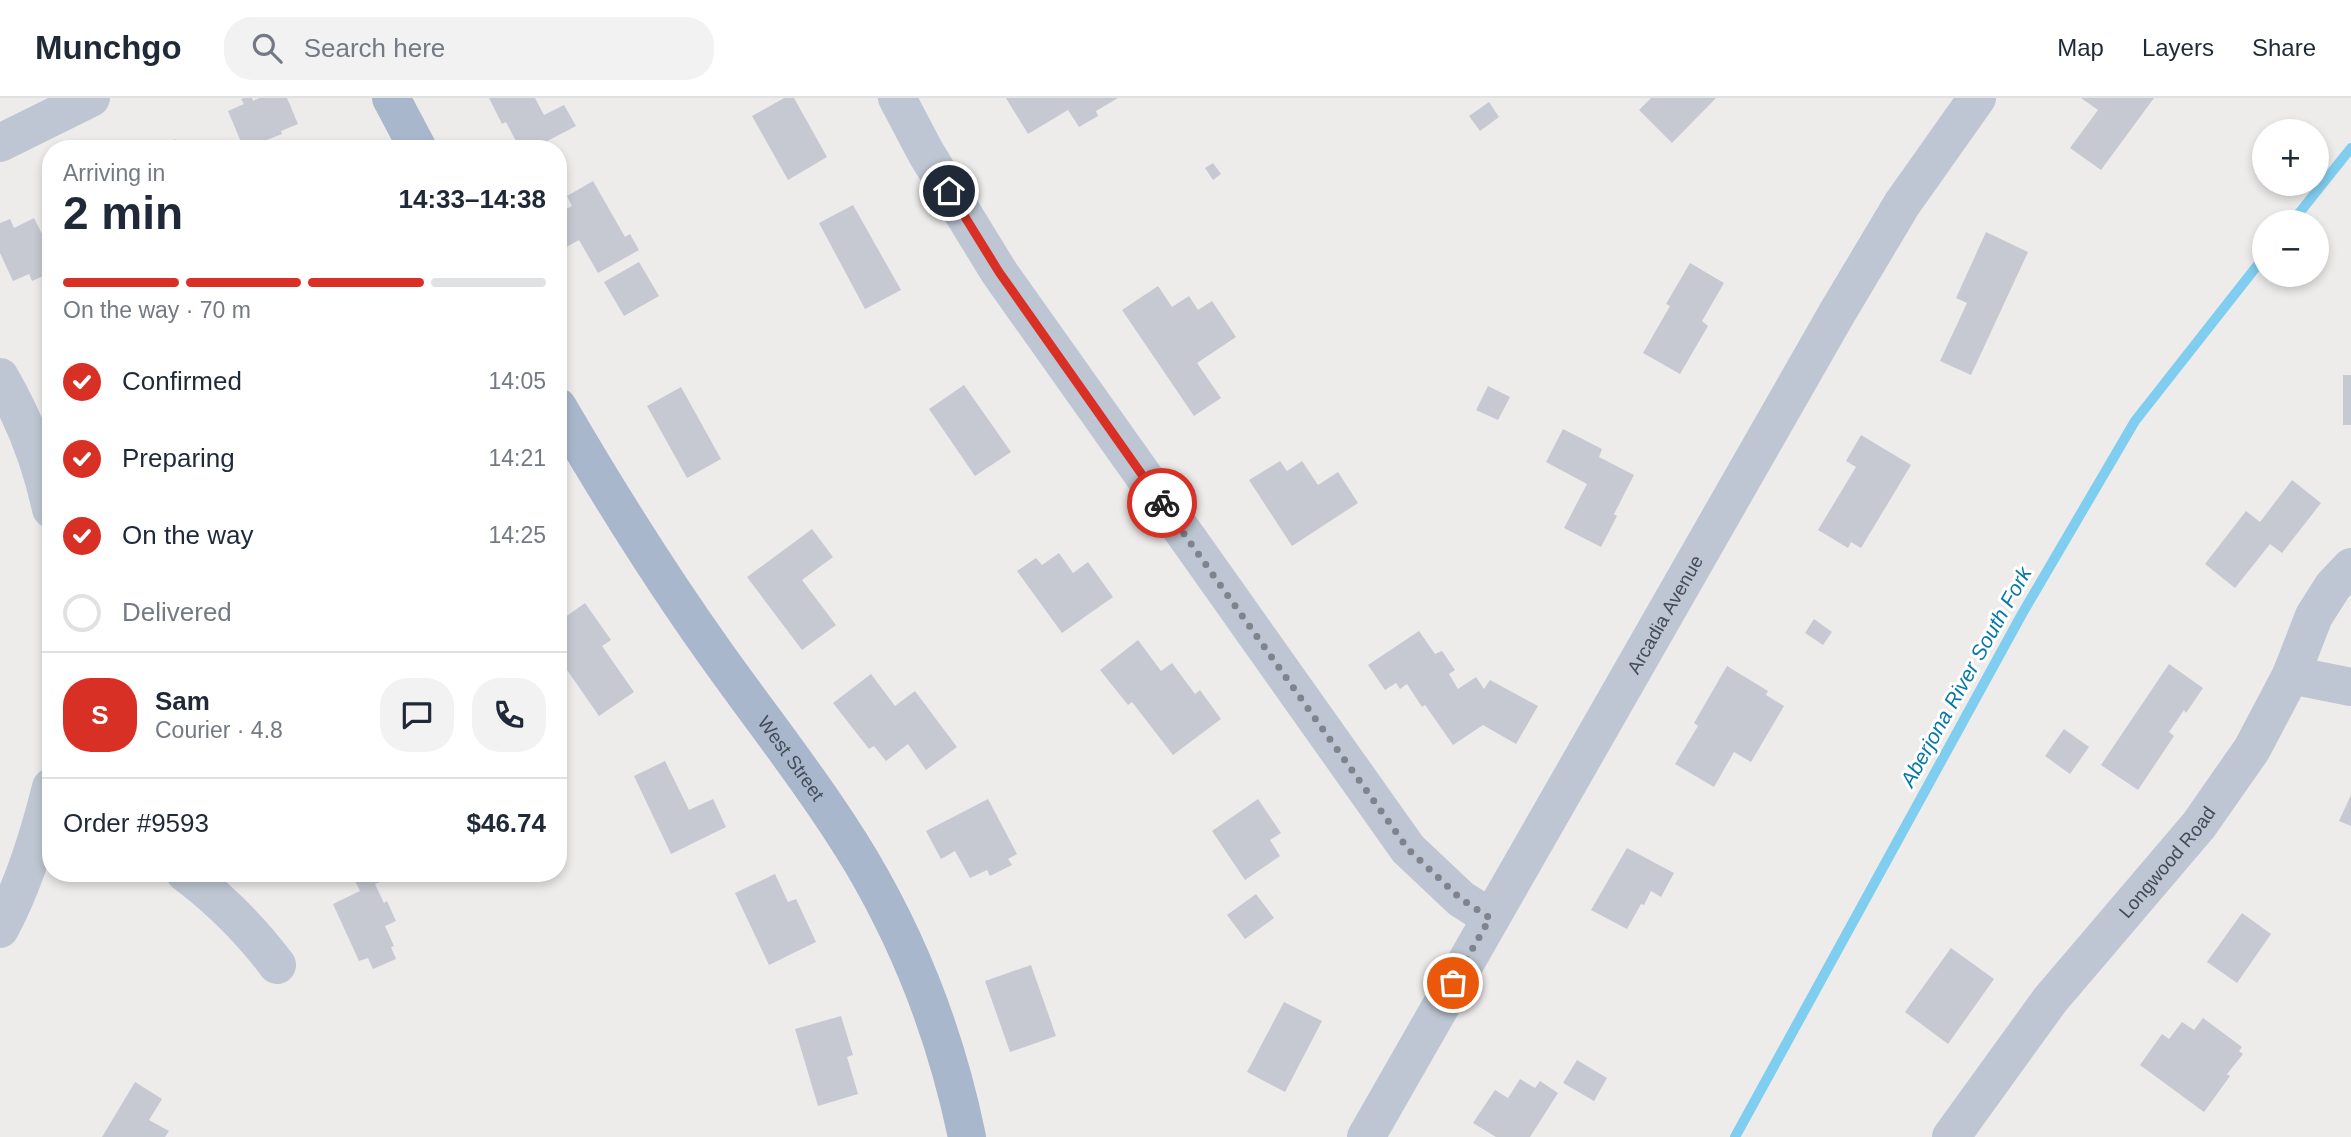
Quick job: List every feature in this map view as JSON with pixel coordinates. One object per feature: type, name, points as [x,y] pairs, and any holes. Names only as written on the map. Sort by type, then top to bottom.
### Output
[{"type":"main road","points":[[391,98],[413,140]]},
{"type":"main road","name":"West Street","points":[[567,423],[600,480],[679,601],[823,803],[861,862],[906,947],[932,1008],[967,1137]]},
{"type":"street","points":[[0,143],[91,98]]},
{"type":"street","points":[[897,98],[926,153],[999,272],[1408,849],[1461,899],[1490,918]]},
{"type":"street","name":"Arcadia Avenue","points":[[1366,1137],[1837,313],[1902,204],[1977,98]]},
{"type":"street","points":[[0,377],[23,420],[42,478]]},
{"type":"street","name":"Longwood Road","points":[[1951,1137],[2050,1000],[2199,825],[2252,749],[2291,675],[2314,616],[2333,586],[2351,567]]},
{"type":"street","points":[[2291,675],[2351,687]]},
{"type":"street","points":[[0,929],[39,860],[42,831]]},
{"type":"street","points":[[198,882],[239,919],[277,965]]},
{"type":"building","points":[[252,98],[253,101],[259,98],[287,98],[298,124],[267,140],[240,140],[228,111],[244,104],[241,99]]},
{"type":"building","points":[[489,98],[535,98],[544,115],[564,105],[576,126],[549,140],[515,140],[506,122],[502,124]]},
{"type":"building","points":[[784,98],[794,98],[827,157],[788,180],[752,116]]},
{"type":"building","points":[[1006,98],[1118,98],[1096,111],[1098,116],[1079,127],[1068,110],[1028,134]]},
{"type":"building","points":[[1651,98],[1716,98],[1672,143],[1639,110]]},
{"type":"building","points":[[2081,98],[2154,98],[2101,170],[2070,148],[2098,110]]},
{"type":"building","points":[[1489,102],[1499,117],[1480,131],[1469,116]]},
{"type":"building","points":[[1213,163],[1221,174],[1213,180],[1205,168]]},
{"type":"building","points":[[593,181],[625,237],[630,234],[639,250],[598,273],[579,240],[567,247],[567,208],[572,206],[567,196]]},
{"type":"building","points":[[853,205],[901,290],[865,309],[819,223]]},
{"type":"building","points":[[34,218],[42,234],[42,277],[32,281],[29,274],[13,281],[0,253],[0,223],[10,219],[14,228]]},
{"type":"building","points":[[1986,232],[2028,252],[1971,375],[1940,361],[1967,303],[1956,298]]},
{"type":"building","points":[[639,262],[659,296],[624,316],[604,282]]},
{"type":"building","points":[[1690,263],[1724,283],[1702,321],[1708,326],[1680,374],[1643,353],[1670,306],[1666,304]]},
{"type":"building","points":[[1158,286],[1172,307],[1189,296],[1198,310],[1212,301],[1236,337],[1197,363],[1221,398],[1194,416],[1122,310]]},
{"type":"building","points":[[2343,375],[2351,375],[2351,425],[2343,425]]},
{"type":"building","points":[[964,385],[1011,452],[975,476],[929,409]]},
{"type":"building","points":[[1488,386],[1510,397],[1498,420],[1476,410]]},
{"type":"building","points":[[681,387],[721,459],[687,478],[647,406]]},
{"type":"building","points":[[1563,429],[1602,449],[1599,457],[1634,475],[1601,547],[1564,528],[1587,484],[1546,462]]},
{"type":"building","points":[[1861,435],[1911,465],[1861,548],[1851,542],[1848,548],[1818,530],[1856,467],[1846,461]]},
{"type":"building","points":[[1280,461],[1287,471],[1302,461],[1318,485],[1338,472],[1358,503],[1292,546],[1249,480]]},
{"type":"building","points":[[2292,480],[2321,503],[2282,553],[2270,544],[2235,588],[2205,564],[2246,511],[2260,522]]},
{"type":"building","points":[[812,529],[833,557],[802,580],[836,625],[802,650],[747,577]]},
{"type":"building","points":[[1059,553],[1073,573],[1088,562],[1113,597],[1062,633],[1017,571],[1036,558],[1042,565]]},
{"type":"building","points":[[585,603],[611,640],[602,646],[634,692],[599,716],[567,670],[567,616]]},
{"type":"building","points":[[1814,619],[1832,632],[1823,645],[1805,633]]},
{"type":"building","points":[[1419,631],[1435,654],[1442,651],[1455,670],[1449,674],[1458,689],[1476,677],[1484,689],[1490,680],[1538,706],[1516,744],[1483,725],[1453,745],[1407,684],[1400,689],[1396,683],[1385,690],[1368,665]]},
{"type":"building","points":[[1138,640],[1161,671],[1172,663],[1195,694],[1200,690],[1221,719],[1173,755],[1132,702],[1128,705],[1100,670]]},
{"type":"building","points":[[2169,664],[2203,688],[2169,732],[2174,736],[2138,790],[2101,765]]},
{"type":"building","points":[[1727,666],[1768,691],[1766,695],[1784,706],[1751,762],[1734,752],[1714,787],[1675,764],[1698,726],[1694,723]]},
{"type":"building","points":[[871,674],[895,706],[915,691],[957,747],[926,770],[908,744],[886,761],[874,746],[869,749],[833,703]]},
{"type":"building","points":[[2064,729],[2089,747],[2070,774],[2045,756]]},
{"type":"building","points":[[665,761],[689,810],[713,799],[726,827],[671,854],[634,776]]},
{"type":"building","points":[[2351,795],[2351,826],[2339,821]]},
{"type":"building","points":[[988,799],[1017,854],[1008,859],[1012,865],[990,876],[987,870],[970,878],[955,851],[941,859],[926,831]]},
{"type":"building","points":[[1258,799],[1281,833],[1270,840],[1280,856],[1245,880],[1212,831]]},
{"type":"building","points":[[1627,848],[1674,873],[1661,897],[1651,891],[1627,929],[1591,910]]},
{"type":"building","points":[[775,874],[788,902],[796,899],[816,942],[769,965],[735,893]]},
{"type":"building","points":[[356,882],[380,882],[375,884],[396,921],[385,926],[394,946],[391,947],[396,959],[373,969],[368,958],[359,961],[333,904],[360,891]]},
{"type":"building","points":[[1256,894],[1274,918],[1245,939],[1227,915]]},
{"type":"building","points":[[2242,913],[2271,934],[2237,983],[2207,962]]},
{"type":"building","points":[[1951,948],[1994,979],[1948,1044],[1905,1012]]},
{"type":"building","points":[[1031,965],[1056,1036],[1010,1052],[985,981]]},
{"type":"building","points":[[1284,1002],[1322,1021],[1285,1092],[1247,1072]]},
{"type":"building","points":[[841,1016],[853,1055],[847,1057],[858,1094],[818,1106],[795,1029]]},
{"type":"building","points":[[2203,1018],[2242,1047],[2239,1051],[2243,1054],[2227,1074],[2230,1076],[2204,1112],[2140,1065],[2162,1034],[2169,1039],[2182,1022],[2194,1030]]},
{"type":"building","points":[[1577,1060],[1607,1078],[1594,1101],[1563,1083]]},
{"type":"building","points":[[1520,1079],[1535,1088],[1540,1081],[1558,1093],[1530,1137],[1496,1137],[1473,1123],[1495,1090],[1508,1098]]},
{"type":"building","points":[[135,1082],[162,1099],[149,1120],[169,1131],[165,1137],[102,1137]]},
{"type":"waterway","name":"Aberjona River South Fork","points":[[2302,210],[2351,148]]},
{"type":"waterway","name":"Aberjona River South Fork","points":[[1735,1137],[2022,614],[2135,421],[2252,272]]},
{"type":"way so far","points":[[1162,503],[1408,849],[1461,899],[1490,918],[1453,983]]},
{"type":"route","points":[[949,191],[999,272],[1162,503]]}]
